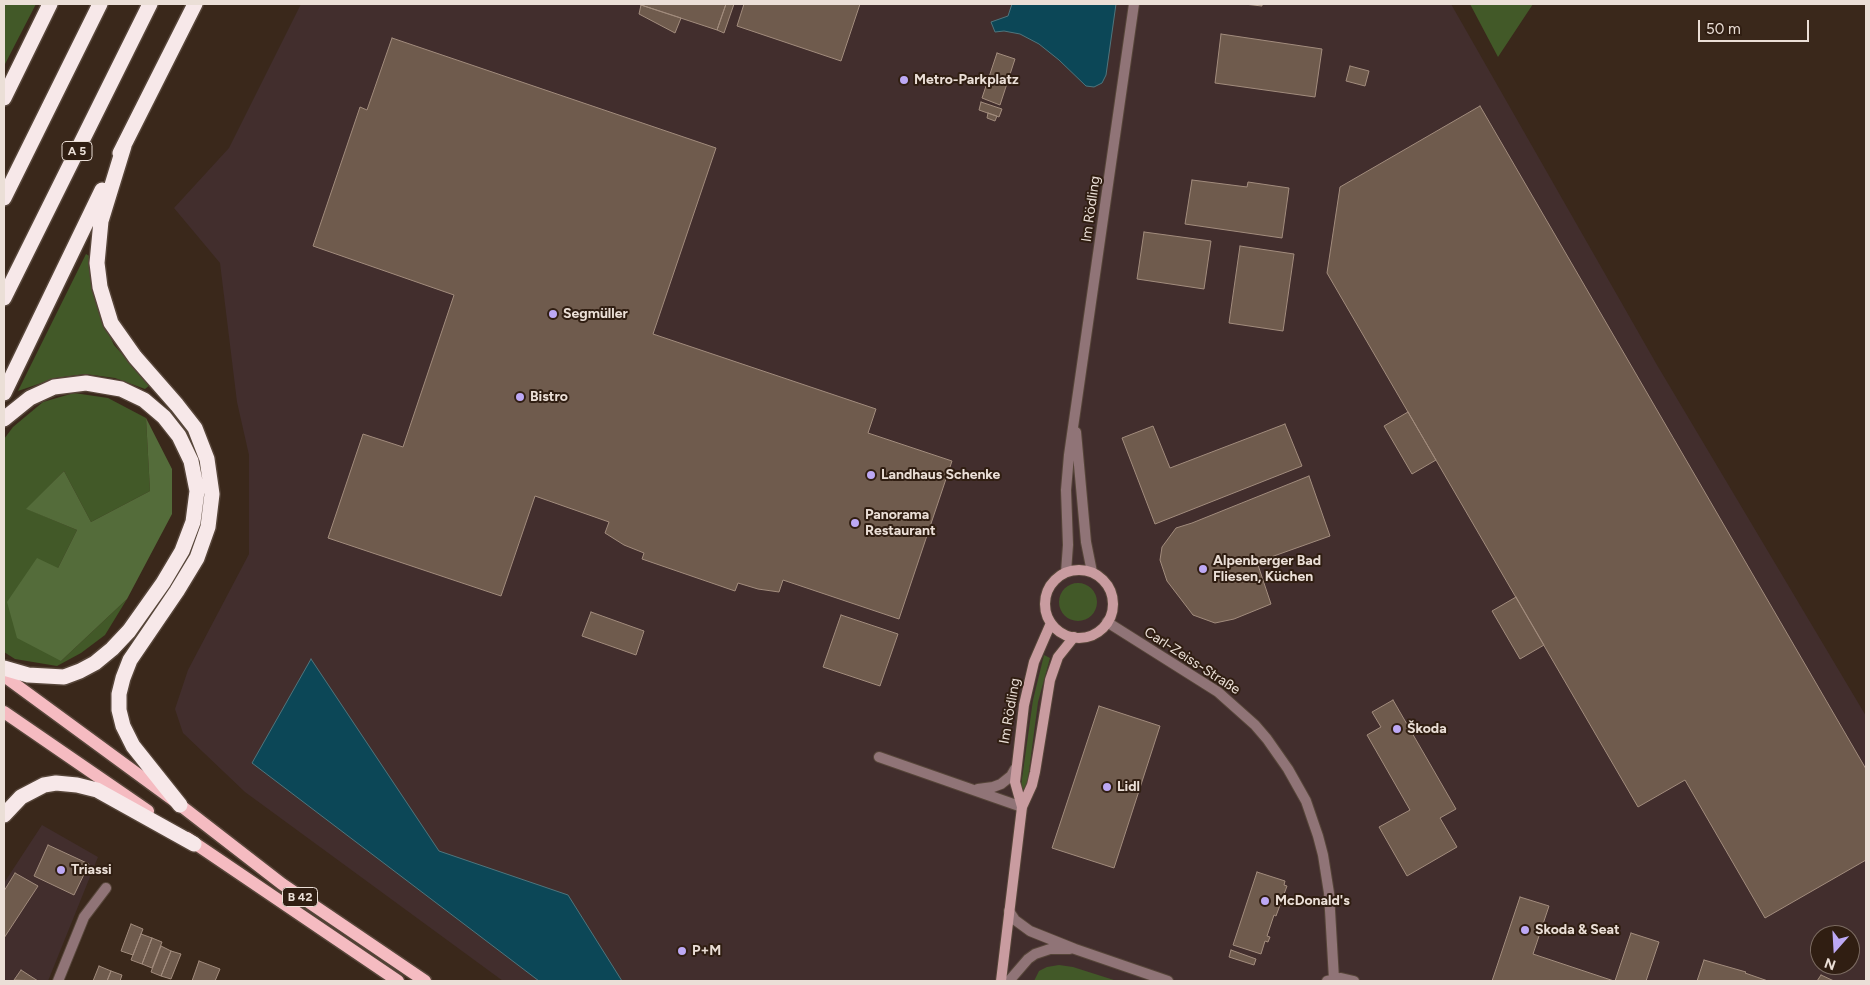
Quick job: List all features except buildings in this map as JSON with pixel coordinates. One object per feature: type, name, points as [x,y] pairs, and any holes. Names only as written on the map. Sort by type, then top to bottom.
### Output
[{"type":"highway","points":[[4,98],[50,4]]},
{"type":"highway","points":[[4,198],[100,4]]},
{"type":"highway","name":"A 5","points":[[4,298],[150,4]]},
{"type":"highway","points":[[4,393],[195,4]]},
{"type":"highway","points":[[4,83],[31,41]]},
{"type":"highway","points":[[124,146],[101,221],[97,263],[100,287],[111,323],[134,357],[195,428],[207,459],[212,494],[208,527],[197,558],[130,660],[119,694],[119,710],[123,726],[133,746],[180,805]]},
{"type":"highway","points":[[4,420],[30,398],[54,387],[86,383],[121,389],[144,400],[164,417],[180,436],[191,461],[197,491],[193,522],[182,551],[129,631],[112,649],[95,663],[64,677],[28,675],[4,668]]},
{"type":"highway","points":[[4,815],[21,797],[44,785],[56,783],[77,785],[97,790],[194,844]]},
{"type":"main road","name":"B 42","points":[[4,676],[180,805],[282,884],[425,981]]},
{"type":"main road","name":"B 42","points":[[4,712],[194,844],[398,981]]},
{"type":"street","name":"Im Rödling","points":[[1066,572],[1068,545],[1067,471],[1134,4]]},
{"type":"street","name":"Im Rödling","points":[[1075,418],[1086,542],[1092,572]]},
{"type":"street","points":[[1074,570],[1092,572],[1106,582],[1113,598],[1111,615],[1107,622],[1093,635],[1074,637],[1061,632],[1051,623],[1047,614],[1046,594],[1057,578],[1066,572],[1074,570]]},
{"type":"street","name":"Carl-Zeiss-Straße","points":[[1107,622],[1224,696],[1267,739],[1288,769],[1306,801],[1323,855],[1329,893],[1333,953],[1330,980]]},
{"type":"street","name":"Im Rödling","points":[[1022,806],[1015,782],[1015,769],[1027,685],[1034,662],[1051,623]]},
{"type":"street","name":"Im Rödling","points":[[1001,981],[1022,806],[1030,790],[1035,772],[1050,680],[1058,657],[1074,637]]},
{"type":"street","points":[[879,756],[1022,806]]},
{"type":"street","points":[[974,790],[1001,784],[1011,776],[1015,769]]},
{"type":"street","points":[[58,981],[84,917],[106,888]]},
{"type":"street","points":[[1009,911],[1022,926],[1075,949],[1168,981]]},
{"type":"street","points":[[1009,981],[1028,959],[1036,954],[1050,949],[1075,949]]},
{"type":"street","points":[[1330,980],[1341,978],[1354,981]]},
{"type":"shaded area","points":[[301,4],[1451,4],[1657,365],[1866,716],[1866,981],[503,981],[245,792],[183,733],[175,709],[188,670],[249,554],[249,455],[237,402],[220,263],[174,208],[229,148]]},
{"type":"shaded area","points":[[42,825],[98,857],[48,981],[4,981],[4,883]]},
{"type":"green space","points":[[4,4],[36,4],[4,66]]},
{"type":"green space","points":[[1470,4],[1533,4],[1498,57]]},
{"type":"green space","points":[[86,254],[91,257],[102,319],[114,345],[150,385],[145,389],[115,378],[85,374],[56,378],[18,391]]},
{"type":"green space","points":[[74,393],[108,398],[146,418],[150,491],[91,522],[64,471],[27,509],[77,530],[58,568],[61,661],[127,599],[105,635],[81,653],[57,666],[15,659],[4,652],[4,439],[13,427],[43,402]]},
{"type":"green space","points":[[146,418],[172,469],[172,514],[127,599],[61,661],[17,638],[7,602],[37,558],[58,568],[77,530],[26,509],[64,471],[91,522],[150,491]]},
{"type":"green space","points":[[1078,583],[1091,589],[1097,602],[1091,615],[1078,621],[1065,615],[1059,602],[1065,589]]},
{"type":"green space","points":[[1044,655],[1050,658],[1038,702],[1026,794],[1020,793],[1033,700]]},
{"type":"green space","points":[[1059,965],[1073,967],[1117,981],[1034,981],[1039,971],[1047,967]]},
{"type":"water","points":[[1012,4],[1116,4],[1106,75],[1102,83],[1094,87],[1086,86],[1039,44],[1020,34],[1004,31],[995,32],[991,22],[1008,16]]},
{"type":"water","points":[[311,659],[439,851],[568,895],[622,981],[539,981],[252,763]]},
{"type":"place","name":"Metro-Parkplatz","points":[[904,80]]},
{"type":"place","name":"Segmüller","points":[[553,314]]},
{"type":"place","name":"Bistro","points":[[520,397]]},
{"type":"place","name":"Landhaus Schenke","points":[[871,475]]},
{"type":"place","name":"Panorama Restaurant","points":[[855,523]]},
{"type":"place","name":"Alpenberger Bad Fliesen, Küchen","points":[[1203,569]]},
{"type":"place","name":"Škoda","points":[[1397,729]]},
{"type":"place","name":"Lidl","points":[[1107,787]]},
{"type":"place","name":"Triassi","points":[[61,870]]},
{"type":"place","name":"McDonald's","points":[[1265,901]]},
{"type":"place","name":"Skoda & Seat","points":[[1525,930]]},
{"type":"place","name":"P+M","points":[[682,951]]}]
